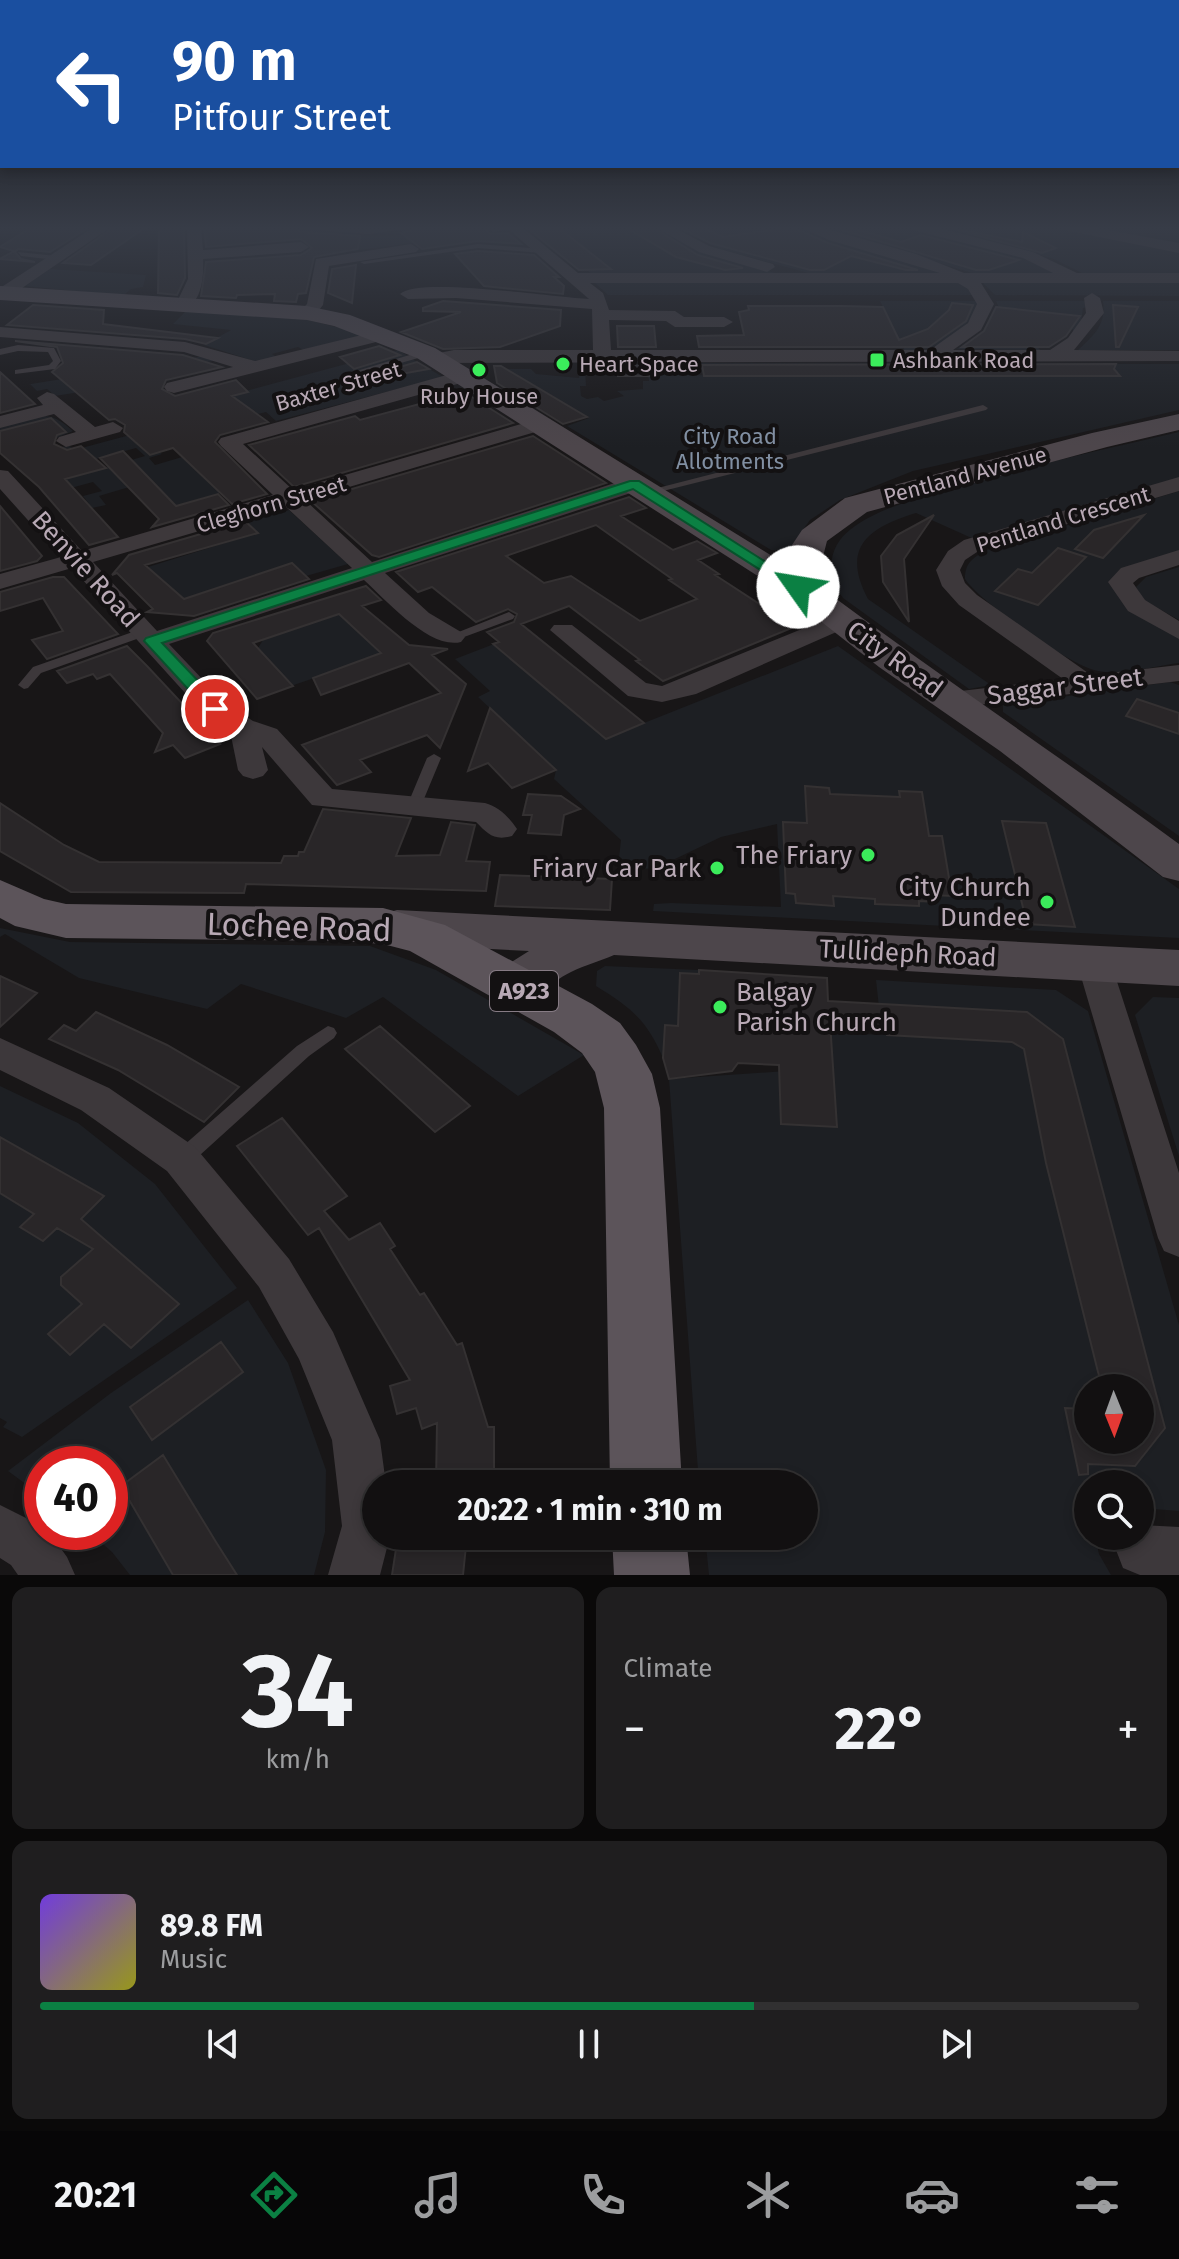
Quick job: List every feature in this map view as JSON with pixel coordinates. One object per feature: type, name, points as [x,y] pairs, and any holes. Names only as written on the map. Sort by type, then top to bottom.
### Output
[{"type":"main road","name":"Lochee Road","points":[[0,897],[32,914],[66,921],[383,926],[427,938],[573,1018],[601,1038],[617,1060],[629,1090],[634,1139],[646,1470]]},
{"type":"main road","points":[[650,1550],[652,1575]]},
{"type":"street","name":"City Road","points":[[126,300],[307,313],[341,320],[430,356],[798,587],[841,621],[1014,742],[1179,866]]},
{"type":"street","points":[[307,313],[316,300]]},
{"type":"street","points":[[484,310],[509,310],[510,300]]},
{"type":"street","points":[[545,300],[567,304],[603,303],[675,316],[675,322],[724,322]]},
{"type":"street","points":[[600,300],[603,303],[602,354]]},
{"type":"street","points":[[934,355],[979,325],[992,300]]},
{"type":"street","points":[[1055,355],[1086,328],[1095,313],[1092,300]]},
{"type":"street","points":[[0,332],[185,347],[251,366]]},
{"type":"street","points":[[174,387],[382,335]]},
{"type":"street","points":[[430,356],[602,354],[634,360],[934,355],[1179,356]]},
{"type":"street","name":"Baxter Street","points":[[290,499],[228,442],[461,377]]},
{"type":"street","points":[[0,422],[52,402],[91,434]]},
{"type":"street","name":"Pentland Avenue","points":[[798,587],[802,553],[820,527],[856,505],[1041,454],[1179,422]]},
{"type":"street","name":"Cleghorn Street","points":[[0,582],[542,424]]},
{"type":"street","points":[[66,441],[113,428]]},
{"type":"street","name":"Pentland Crescent","points":[[1086,685],[968,600],[954,586],[948,570],[956,556],[972,545],[1179,484]]},
{"type":"street","name":"Benvie Road","points":[[5,488],[79,559],[215,709],[243,727],[267,735],[323,798],[485,813],[501,829]]},
{"type":"street","points":[[148,637],[641,488]]},
{"type":"street","points":[[290,499],[420,618],[452,637]]},
{"type":"street","points":[[1179,557],[1130,573],[1120,582],[1125,596],[1179,631]]},
{"type":"street","points":[[563,630],[638,690],[662,694],[686,688],[841,621]]},
{"type":"street","name":"Saggar Street","points":[[952,700],[1179,673]]},
{"type":"street","points":[[243,727],[253,770]]},
{"type":"street","name":"Tullideph Road","points":[[383,926],[1179,968]]},
{"type":"street","name":"Tullideph Road","points":[[514,985],[552,960],[575,950],[599,943],[637,939]]},
{"type":"street","points":[[1094,963],[1179,1238]]},
{"type":"street","points":[[0,1053],[95,1099],[181,1159],[274,1273],[317,1347],[356,1440],[367,1526],[354,1575]]},
{"type":"street","points":[[0,1530],[29,1547],[49,1575]]},
{"type":"lane","points":[[0,352],[18,348],[51,350],[66,346],[75,337]]},
{"type":"lane","points":[[18,372],[52,367],[57,361],[51,350]]},
{"type":"lane","points":[[344,376],[430,356]]},
{"type":"lane","points":[[641,488],[983,408]]},
{"type":"lane","points":[[452,637],[509,616]]},
{"type":"lane","points":[[24,685],[37,670],[148,637]]},
{"type":"lane","points":[[414,806],[434,758]]},
{"type":"lane","points":[[181,1159],[303,1051],[328,1033]]},
{"type":"green space","points":[[880,301],[979,301],[978,312],[947,341],[905,351]]},
{"type":"green space","points":[[996,301],[1087,301],[1088,307],[1083,308],[1081,323],[1074,332],[1071,327],[1036,345],[1040,350],[957,349],[982,336],[999,308]]},
{"type":"green space","points":[[1103,301],[1179,301],[1179,350],[1078,350],[1098,328],[1103,317]]},
{"type":"green space","points":[[188,309],[296,317],[360,333],[359,336],[305,351],[298,347],[272,354],[278,358],[254,361],[204,345],[231,330],[173,324]]},
{"type":"green space","points":[[398,350],[408,356],[343,376],[359,373],[367,380],[385,376],[377,368],[412,359],[443,377],[276,421],[266,412],[193,431],[155,448],[162,454],[149,458],[155,465],[189,455],[224,492],[160,510],[136,485],[99,496],[106,505],[92,508],[83,496],[102,491],[93,482],[45,495],[38,487],[145,456],[136,448],[28,478],[16,468],[34,463],[22,451],[4,456],[0,452],[0,427],[30,417],[54,418],[73,431],[45,443],[52,450],[69,445],[74,450],[130,435],[117,401],[94,407],[91,405],[114,399],[80,392],[55,396],[47,389],[37,391],[30,384],[204,356],[217,360],[189,366],[130,390],[205,402]]},
{"type":"green space","name":"City Road Allotments","points":[[580,363],[627,363],[627,366],[585,367],[586,386],[580,386],[581,396],[587,399],[598,397],[604,401],[624,396],[617,391],[643,389],[643,381],[649,381],[648,375],[1119,376],[1113,367],[648,366],[647,363],[1179,364],[1179,410],[913,471],[840,500],[810,520],[788,551],[771,550],[567,426],[589,418],[501,369],[531,369],[536,374],[579,378]]},
{"type":"green space","points":[[1179,432],[1179,480],[976,540],[916,513],[884,526],[864,542],[858,553],[857,566],[868,599],[991,685],[969,689],[843,598],[837,589],[832,562],[837,544],[851,529],[873,515],[1005,474]]},
{"type":"green space","points":[[1179,491],[1179,553],[1117,574],[1179,636],[1179,663],[1118,672],[1085,667],[1007,617],[965,579],[966,568],[971,561],[987,550]]},
{"type":"green space","points":[[289,510],[348,564],[306,576],[292,563],[187,598],[181,598],[148,567],[257,533],[247,522]]},
{"type":"green space","points":[[1179,567],[1179,620],[1143,600],[1136,587],[1146,577]]},
{"type":"green space","points":[[336,609],[376,649],[403,640],[411,645],[288,687],[258,648],[263,640],[305,626]]},
{"type":"green space","points":[[494,644],[644,723],[838,646],[1179,889],[1179,938],[653,911],[654,904],[671,903],[781,907],[777,824],[721,837],[654,869],[618,867],[621,840],[554,779],[556,770],[478,697],[490,691],[455,659]]},
{"type":"green space","points":[[1170,682],[1179,685],[1179,836],[1003,712],[1003,705]]},
{"type":"green space","points":[[0,928],[70,942],[370,946],[436,970],[584,1055],[518,1096],[383,997],[346,1018],[241,984],[207,1009],[79,978],[5,934],[0,937]]},
{"type":"green space","points":[[605,966],[699,970],[699,974],[680,973],[678,1026],[665,1025],[663,1058],[644,1024],[619,1001],[596,986],[597,971]]},
{"type":"green space","points":[[876,980],[1056,990],[1088,1011],[1179,1325],[1179,1511],[1154,1509],[1154,1470],[1074,1470],[1074,1550],[1098,1550],[1111,1575],[709,1575],[706,1550],[818,1550],[818,1470],[698,1470],[669,1079],[786,1071],[781,1123],[837,1127],[830,1032],[882,1035]],"holes":[[[983,1009],[1027,1012],[1063,1039],[1088,1141],[1042,1138],[1024,1049],[1012,1042],[989,1040]],[[1094,1165],[1142,1339],[1089,1337]]]},
{"type":"green space","points":[[1153,997],[1179,998],[1179,1156],[1135,1015]]},
{"type":"green space","points":[[0,1086],[78,1123],[155,1184],[237,1288],[22,1437],[3,1427],[7,1422],[0,1418]]},
{"type":"green space","points":[[248,1300],[288,1363],[326,1470],[325,1532],[314,1575],[130,1575],[110,1550],[128,1550],[128,1446],[41,1446],[111,1393]]},
{"type":"green space","points":[[24,1459],[24,1483],[8,1471]]},
{"type":"building","points":[[443,301],[561,310],[560,326],[500,347],[443,349],[401,332],[461,312],[423,311],[423,308]]},
{"type":"building","points":[[952,303],[973,305],[966,321],[929,347],[699,347],[697,336],[744,335],[739,312],[749,310],[748,306],[842,306],[883,307],[899,340],[928,329],[949,310]]},
{"type":"building","points":[[33,305],[104,310],[103,324],[218,338],[206,344],[185,339],[7,325]]},
{"type":"building","points":[[1113,305],[1138,307],[1119,347],[1116,347]]},
{"type":"building","points":[[996,307],[1080,316],[1066,336],[1049,347],[962,347],[984,331]]},
{"type":"building","points":[[617,326],[654,326],[656,347],[618,347]]},
{"type":"building","points":[[15,341],[183,355],[222,367],[166,380],[162,389],[175,396],[236,380],[248,392],[232,396],[268,422],[220,435],[215,442],[267,494],[232,504],[173,448],[150,455],[124,432],[125,425],[115,419],[109,420],[52,372],[63,363],[57,347]]},
{"type":"building","points":[[379,346],[400,355],[354,369],[340,357]]},
{"type":"building","points":[[417,362],[429,369],[367,380],[364,377]]},
{"type":"building","points":[[1116,364],[1114,369],[1120,376],[704,376],[702,365]]},
{"type":"building","points":[[658,365],[659,376],[618,376],[618,366]]},
{"type":"building","points":[[494,366],[501,366],[587,417],[563,424],[497,383]]},
{"type":"building","points":[[0,372],[35,404],[0,413]]},
{"type":"building","points":[[464,392],[513,423],[294,487],[249,445],[355,416],[360,420]]},
{"type":"building","points":[[51,418],[66,432],[57,435],[54,444],[67,450],[81,446],[106,468],[65,479],[118,537],[89,545],[39,487],[0,453],[0,431]]},
{"type":"building","points":[[533,436],[606,483],[379,557],[372,555],[311,501]]},
{"type":"building","points":[[123,451],[176,506],[218,494],[229,505],[152,527],[159,519],[100,458]]},
{"type":"building","points":[[629,497],[646,508],[621,516],[673,550],[697,541],[717,553],[698,560],[719,574],[715,575],[767,609],[783,603],[811,620],[663,681],[569,606],[521,624],[644,723],[606,739],[493,644],[499,642],[487,632],[514,622],[517,614],[508,609],[476,622],[432,587],[418,592],[396,572]],"holes":[[[596,525],[672,579],[669,580],[697,599],[640,621],[571,576],[544,583],[506,556]]]},
{"type":"building","points":[[0,506],[42,556],[37,561],[0,571]]},
{"type":"building","points":[[934,515],[904,559],[909,622],[883,582],[881,556],[897,535]]},
{"type":"building","points":[[1144,515],[1103,558],[1075,549],[1094,530]]},
{"type":"building","points":[[245,521],[258,533],[145,565],[184,599],[292,563],[309,579],[194,616],[147,612],[153,609],[117,573],[112,575],[129,555]]},
{"type":"building","points":[[1058,548],[1086,557],[1038,605],[995,591],[1018,569],[1032,573]]},
{"type":"building","points":[[53,577],[64,577],[118,634],[47,659],[32,640],[63,631],[43,598],[0,611],[0,592]]},
{"type":"building","points":[[366,586],[381,600],[362,606],[409,645],[448,649],[432,655],[466,684],[440,748],[427,735],[360,760],[371,772],[337,785],[302,745],[441,693],[409,663],[321,695],[313,678],[381,653],[339,614],[253,643],[293,686],[257,699],[207,641],[213,633]]},
{"type":"building","points":[[127,646],[220,744],[185,758],[173,745],[155,752],[163,733],[110,674],[97,679],[93,674],[67,683],[57,671]]},
{"type":"building","points":[[1137,699],[1179,713],[1179,734],[1126,716]]},
{"type":"building","points":[[490,708],[556,770],[512,788],[488,763],[468,771]]},
{"type":"building","name":"The Friary","points":[[805,786],[829,788],[830,794],[900,797],[899,791],[922,792],[929,836],[942,836],[952,896],[933,895],[935,902],[919,901],[919,906],[875,904],[875,899],[833,896],[834,906],[796,903],[795,894],[786,893],[783,822],[807,823]]},
{"type":"building","points":[[528,794],[561,796],[580,809],[564,815],[561,835],[528,833],[532,815],[523,815]]},
{"type":"building","points":[[0,803],[64,845],[99,862],[281,863],[284,856],[298,856],[299,852],[304,852],[323,809],[411,818],[396,856],[440,855],[451,822],[475,825],[466,861],[490,862],[486,891],[246,884],[244,893],[71,892],[0,851]]},
{"type":"building","points":[[1002,821],[1046,823],[1075,927],[1027,924]]},
{"type":"building","points":[[500,875],[612,879],[610,910],[495,906]]},
{"type":"building","points":[[699,970],[827,978],[828,1001],[1027,1012],[1063,1039],[1151,1374],[1099,1374],[1046,1163],[1024,1049],[1012,1042],[887,1035],[886,1025],[830,1022],[837,1127],[781,1124],[779,1065],[738,1063],[732,1071],[669,1079],[663,1058],[665,1025],[678,1026],[680,973],[699,974]]},
{"type":"building","points":[[0,976],[37,993],[0,1027]]},
{"type":"building","points":[[96,1012],[167,1045],[239,1087],[204,1122],[118,1070],[49,1039],[64,1025],[76,1031]]},
{"type":"building","points":[[380,1026],[470,1106],[435,1132],[345,1049]]},
{"type":"building","points":[[282,1118],[347,1196],[324,1211],[349,1240],[380,1223],[395,1246],[390,1249],[420,1295],[424,1293],[457,1345],[462,1343],[488,1427],[494,1427],[494,1470],[436,1470],[437,1423],[422,1429],[416,1408],[397,1414],[390,1386],[410,1380],[319,1228],[308,1235],[237,1146]]},
{"type":"building","points":[[0,1137],[104,1196],[81,1219],[179,1304],[131,1348],[104,1324],[70,1355],[48,1334],[82,1304],[61,1285],[61,1277],[93,1249],[57,1228],[43,1241],[20,1227],[34,1214],[0,1193]]},
{"type":"building","points":[[221,1342],[243,1372],[152,1440],[130,1407]]},
{"type":"building","points":[[1154,1386],[1165,1428],[1154,1442]]},
{"type":"building","points":[[1065,1408],[1074,1408],[1074,1451]]},
{"type":"building","points":[[1075,1454],[1144,1454],[1135,1466],[1088,1464],[1088,1470],[1078,1470]]},
{"type":"building","points":[[163,1455],[237,1575],[173,1575],[128,1498],[128,1481]]},
{"type":"building","points":[[396,1550],[466,1550],[463,1575],[392,1575]]},
{"type":"place","name":"Ashbank Road","points":[[877,360]]},
{"type":"place","name":"Heart Space","points":[[563,364]]},
{"type":"place","name":"Ruby House","points":[[479,370]]},
{"type":"place","name":"The Friary","points":[[868,855]]},
{"type":"place","name":"Friary Car Park","points":[[717,868]]},
{"type":"place","name":"City Church Dundee","points":[[1047,902]]},
{"type":"place","name":"Balgay Parish Church","points":[[720,1007]]},
{"type":"route","points":[[215,709],[152,641],[635,484],[798,587]]}]
